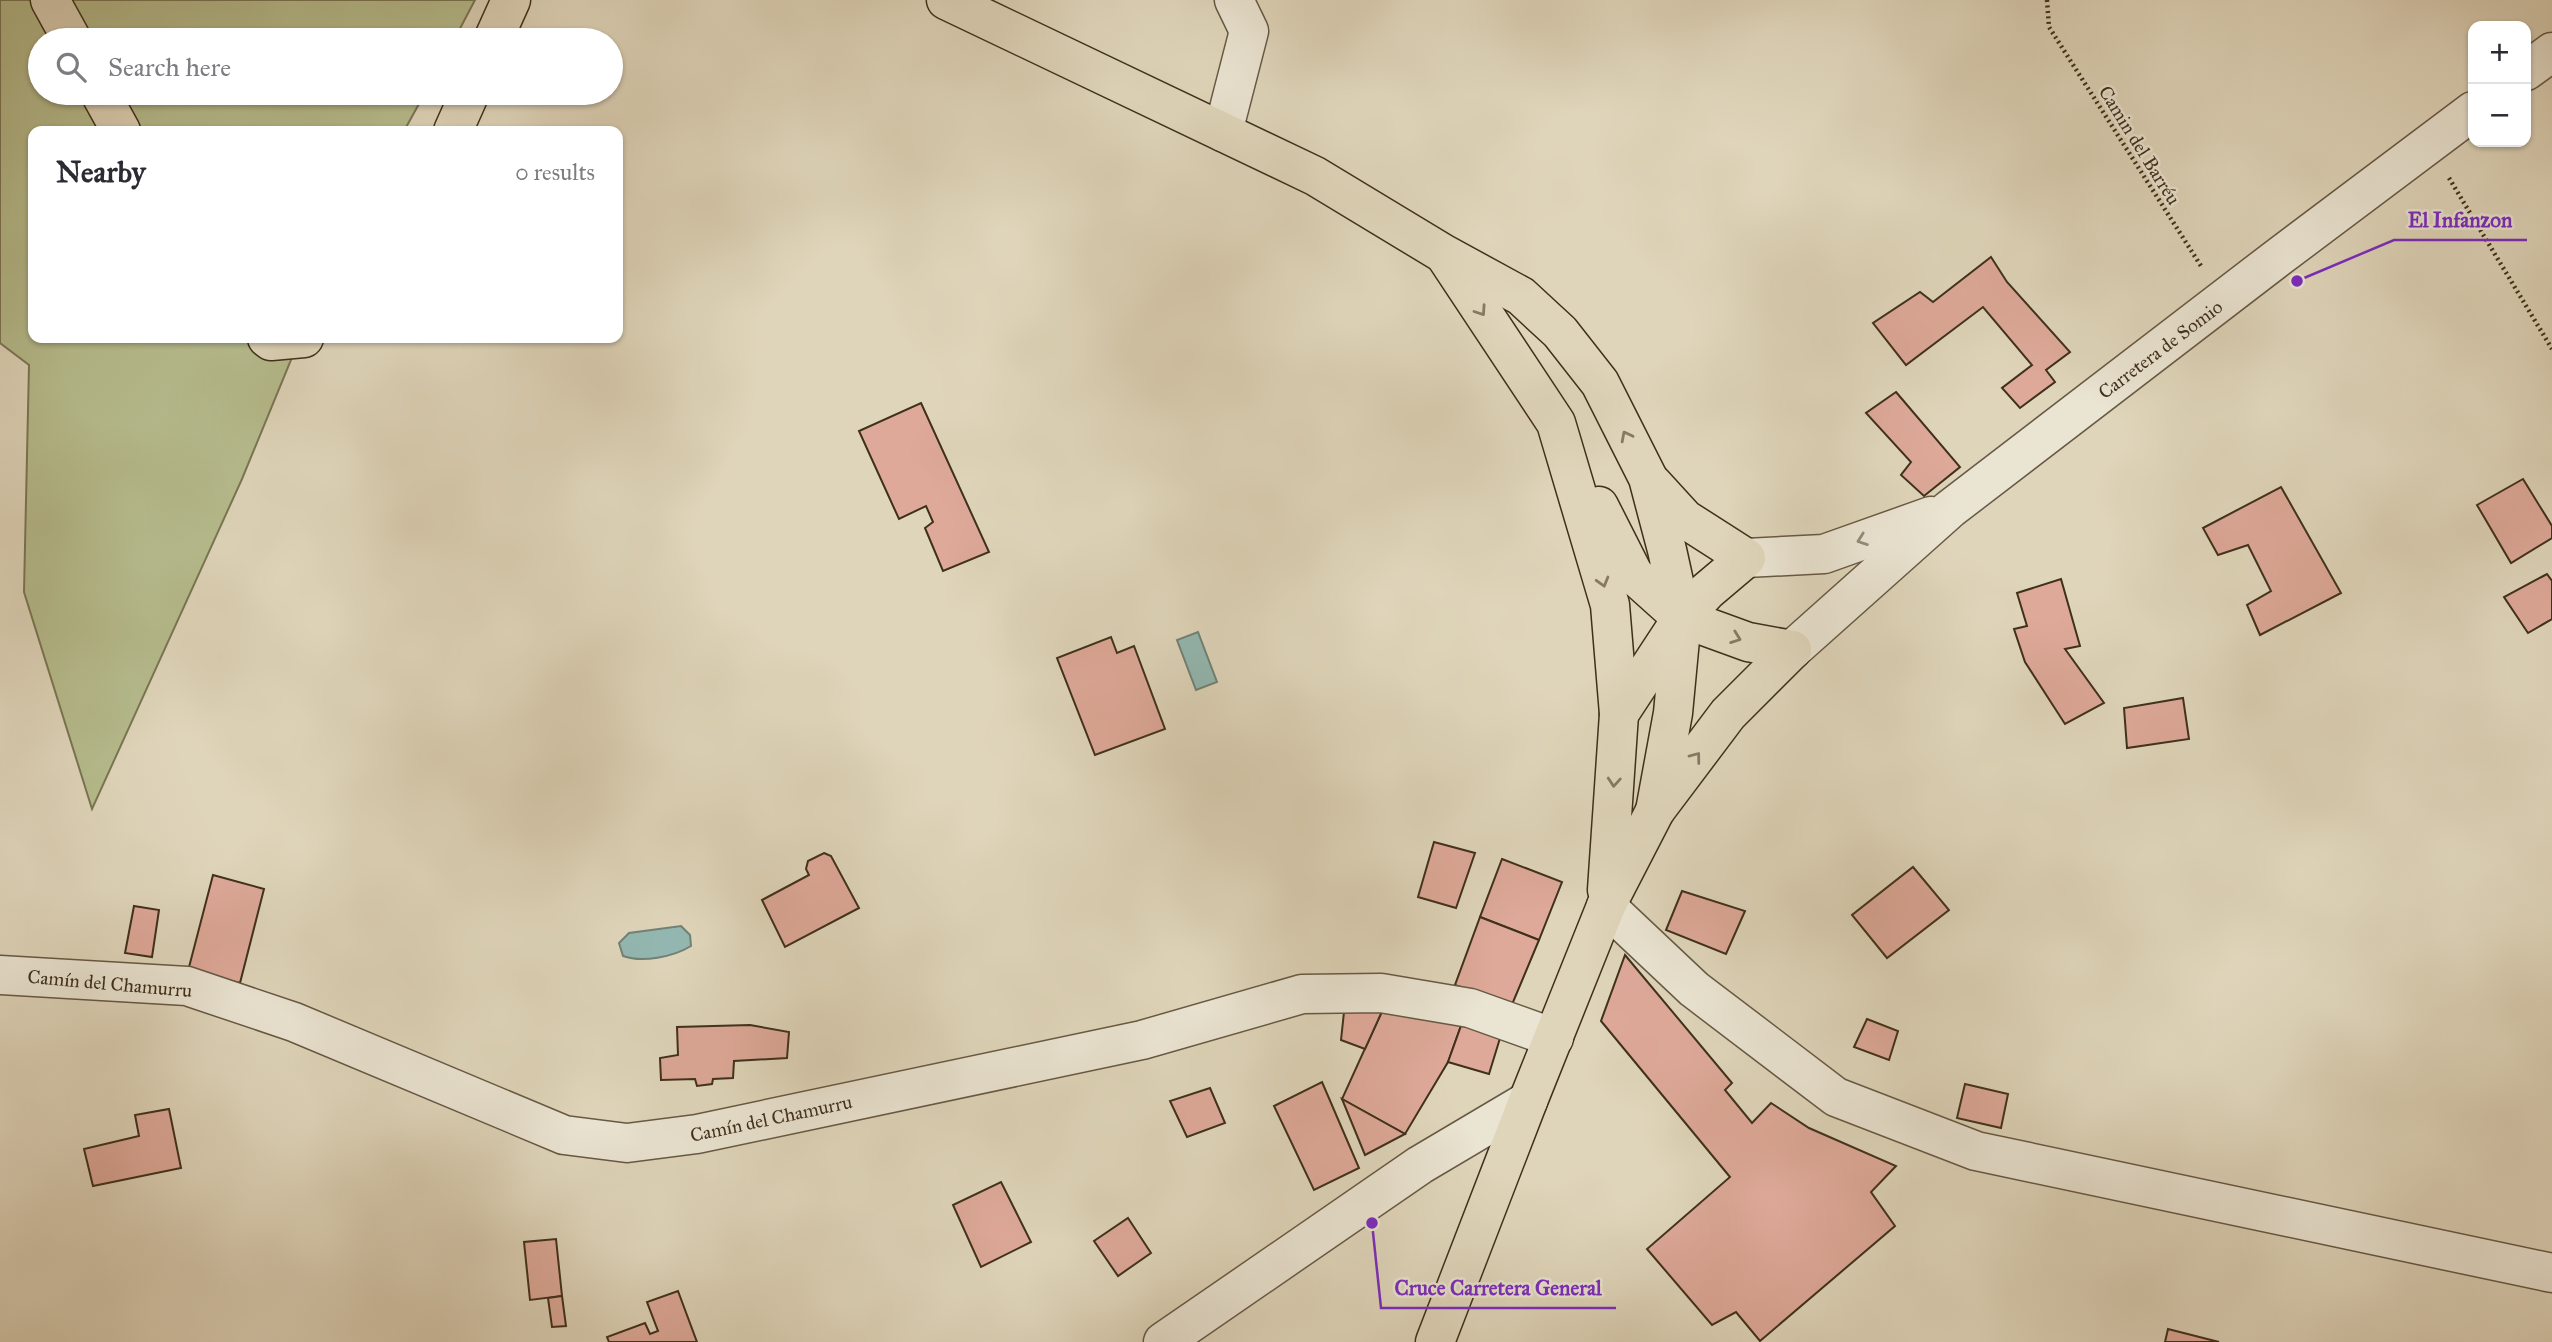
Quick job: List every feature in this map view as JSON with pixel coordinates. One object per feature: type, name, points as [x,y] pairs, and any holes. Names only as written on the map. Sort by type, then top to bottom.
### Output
[{"type":"highway","points":[[50,0],[65,28]]},
{"type":"highway","points":[[498,28],[511,0]]},
{"type":"highway","points":[[946,0],[1315,176],[1444,254],[1521,296],[1560,332],[1600,383],[1648,478],[1682,618],[1673,713],[1655,811]]},
{"type":"highway","points":[[107,105],[118,126]]},
{"type":"highway","points":[[455,126],[465,105]]},
{"type":"highway","points":[[1444,254],[1556,423],[1634,575],[1682,618],[1748,642],[1792,650]]},
{"type":"highway","points":[[1556,423],[1610,605],[1619,714],[1606,906]]},
{"type":"highway","points":[[1619,714],[1682,618],[1707,591],[1746,558],[1685,519],[1648,478]]},
{"type":"highway","points":[[1435,1342],[1606,906],[1655,811],[1728,714],[1792,650]]},
{"type":"street","points":[[1223,132],[1249,31],[1234,0]]},
{"type":"street","points":[[2531,67],[2552,52]]},
{"type":"street","name":"Carretera de Somio","points":[[1950,509],[2468,115]]},
{"type":"street","points":[[1746,558],[1824,554],[1950,509]]},
{"type":"street","points":[[1792,650],[1950,509]]},
{"type":"street","points":[[1606,906],[1694,989],[1836,1097],[1950,1142],[1976,1151],[2552,1273]]},
{"type":"street","name":"Camín del Chamurru","points":[[0,975],[187,986],[294,1022],[564,1135],[627,1143],[696,1134],[1128,1043],[1302,994],[1381,993],[1470,1009],[1554,1038]]},
{"type":"street","points":[[1163,1342],[1420,1164],[1528,1101]]},
{"type":"path","name":"Camin del Barréu","points":[[2047,0],[2049,27],[2223,300]]},
{"type":"path","points":[[2429,144],[2552,349]]},
{"type":"green space","points":[[0,0],[475,0],[460,28],[28,28],[28,105],[418,105],[407,126],[28,126],[28,343],[298,343],[242,479],[92,809],[24,592],[29,365],[0,343]]},
{"type":"water","points":[[1198,632],[1217,682],[1196,690],[1177,640]]},
{"type":"water","points":[[681,926],[690,935],[691,946],[684,950],[648,959],[623,956],[619,943],[629,933]]},
{"type":"building","points":[[1991,257],[2007,282],[2070,352],[2046,370],[2055,382],[2020,408],[2002,388],[2032,365],[1983,307],[1906,365],[1873,323],[1920,292],[1933,302]]},
{"type":"building","points":[[1896,392],[1960,467],[1924,496],[1901,475],[1911,462],[1866,413]]},
{"type":"building","points":[[921,403],[989,552],[943,571],[925,528],[933,522],[926,506],[899,519],[859,431]]},
{"type":"building","points":[[2523,479],[2552,526],[2552,538],[2511,563],[2477,505]]},
{"type":"building","points":[[2281,487],[2341,593],[2260,635],[2247,605],[2271,591],[2248,545],[2218,555],[2203,528]]},
{"type":"building","points":[[2547,574],[2552,581],[2552,619],[2528,633],[2504,597]]},
{"type":"building","points":[[2061,579],[2080,646],[2065,649],[2104,703],[2065,724],[2025,662],[2014,629],[2027,626],[2017,593]]},
{"type":"building","points":[[1111,637],[1117,653],[1134,646],[1165,729],[1095,755],[1057,658]]},
{"type":"building","points":[[2183,698],[2189,739],[2127,748],[2124,708]]},
{"type":"building","points":[[1434,842],[1475,853],[1456,908],[1418,897]]},
{"type":"building","points":[[824,853],[831,856],[859,908],[785,947],[762,900],[809,875],[806,869],[808,861]]},
{"type":"building","points":[[1502,859],[1562,882],[1539,940],[1480,917]]},
{"type":"building","points":[[1913,867],[1949,910],[1887,958],[1852,915]]},
{"type":"building","points":[[213,875],[264,889],[240,983],[188,971]]},
{"type":"building","points":[[1682,891],[1745,911],[1726,954],[1666,930]]},
{"type":"building","points":[[134,906],[159,910],[152,957],[125,953]]},
{"type":"building","points":[[1480,917],[1539,940],[1511,1007],[1455,985]]},
{"type":"building","points":[[1625,955],[1732,1083],[1725,1090],[1752,1123],[1771,1103],[1809,1128],[1896,1166],[1871,1192],[1895,1226],[1760,1341],[1736,1312],[1712,1325],[1647,1249],[1730,1177],[1601,1021]]},
{"type":"building","points":[[1388,998],[1462,1023],[1448,1062],[1405,1134],[1342,1099]]},
{"type":"building","points":[[1384,1007],[1365,1049],[1341,1040],[1344,1012]]},
{"type":"building","points":[[1867,1019],[1898,1031],[1889,1060],[1854,1047]]},
{"type":"building","points":[[1462,1023],[1501,1035],[1489,1074],[1448,1062]]},
{"type":"building","points":[[750,1025],[789,1032],[787,1058],[734,1061],[733,1078],[713,1079],[712,1084],[697,1086],[695,1079],[661,1080],[660,1058],[678,1055],[677,1027]]},
{"type":"building","points":[[1322,1082],[1359,1168],[1314,1190],[1274,1106]]},
{"type":"building","points":[[1965,1084],[2008,1094],[2001,1128],[1957,1118]]},
{"type":"building","points":[[1210,1088],[1225,1123],[1187,1137],[1170,1101]]},
{"type":"building","points":[[1342,1099],[1405,1134],[1365,1155]]},
{"type":"building","points":[[169,1109],[181,1168],[93,1186],[84,1149],[139,1136],[135,1115]]},
{"type":"building","points":[[1001,1182],[1031,1242],[981,1267],[953,1205]]},
{"type":"building","points":[[1128,1218],[1151,1253],[1118,1276],[1094,1241]]},
{"type":"building","points":[[556,1239],[562,1296],[530,1300],[524,1242]]},
{"type":"building","points":[[678,1291],[697,1342],[609,1342],[607,1337],[645,1323],[650,1334],[658,1331],[647,1302]]},
{"type":"building","points":[[562,1296],[566,1326],[552,1327],[548,1298]]},
{"type":"building","points":[[2168,1329],[2219,1342],[2165,1342]]},
{"type":"place","name":"El Infanzon","points":[[2297,281]]},
{"type":"place","name":"Cruce Carretera General","points":[[1372,1223]]}]
